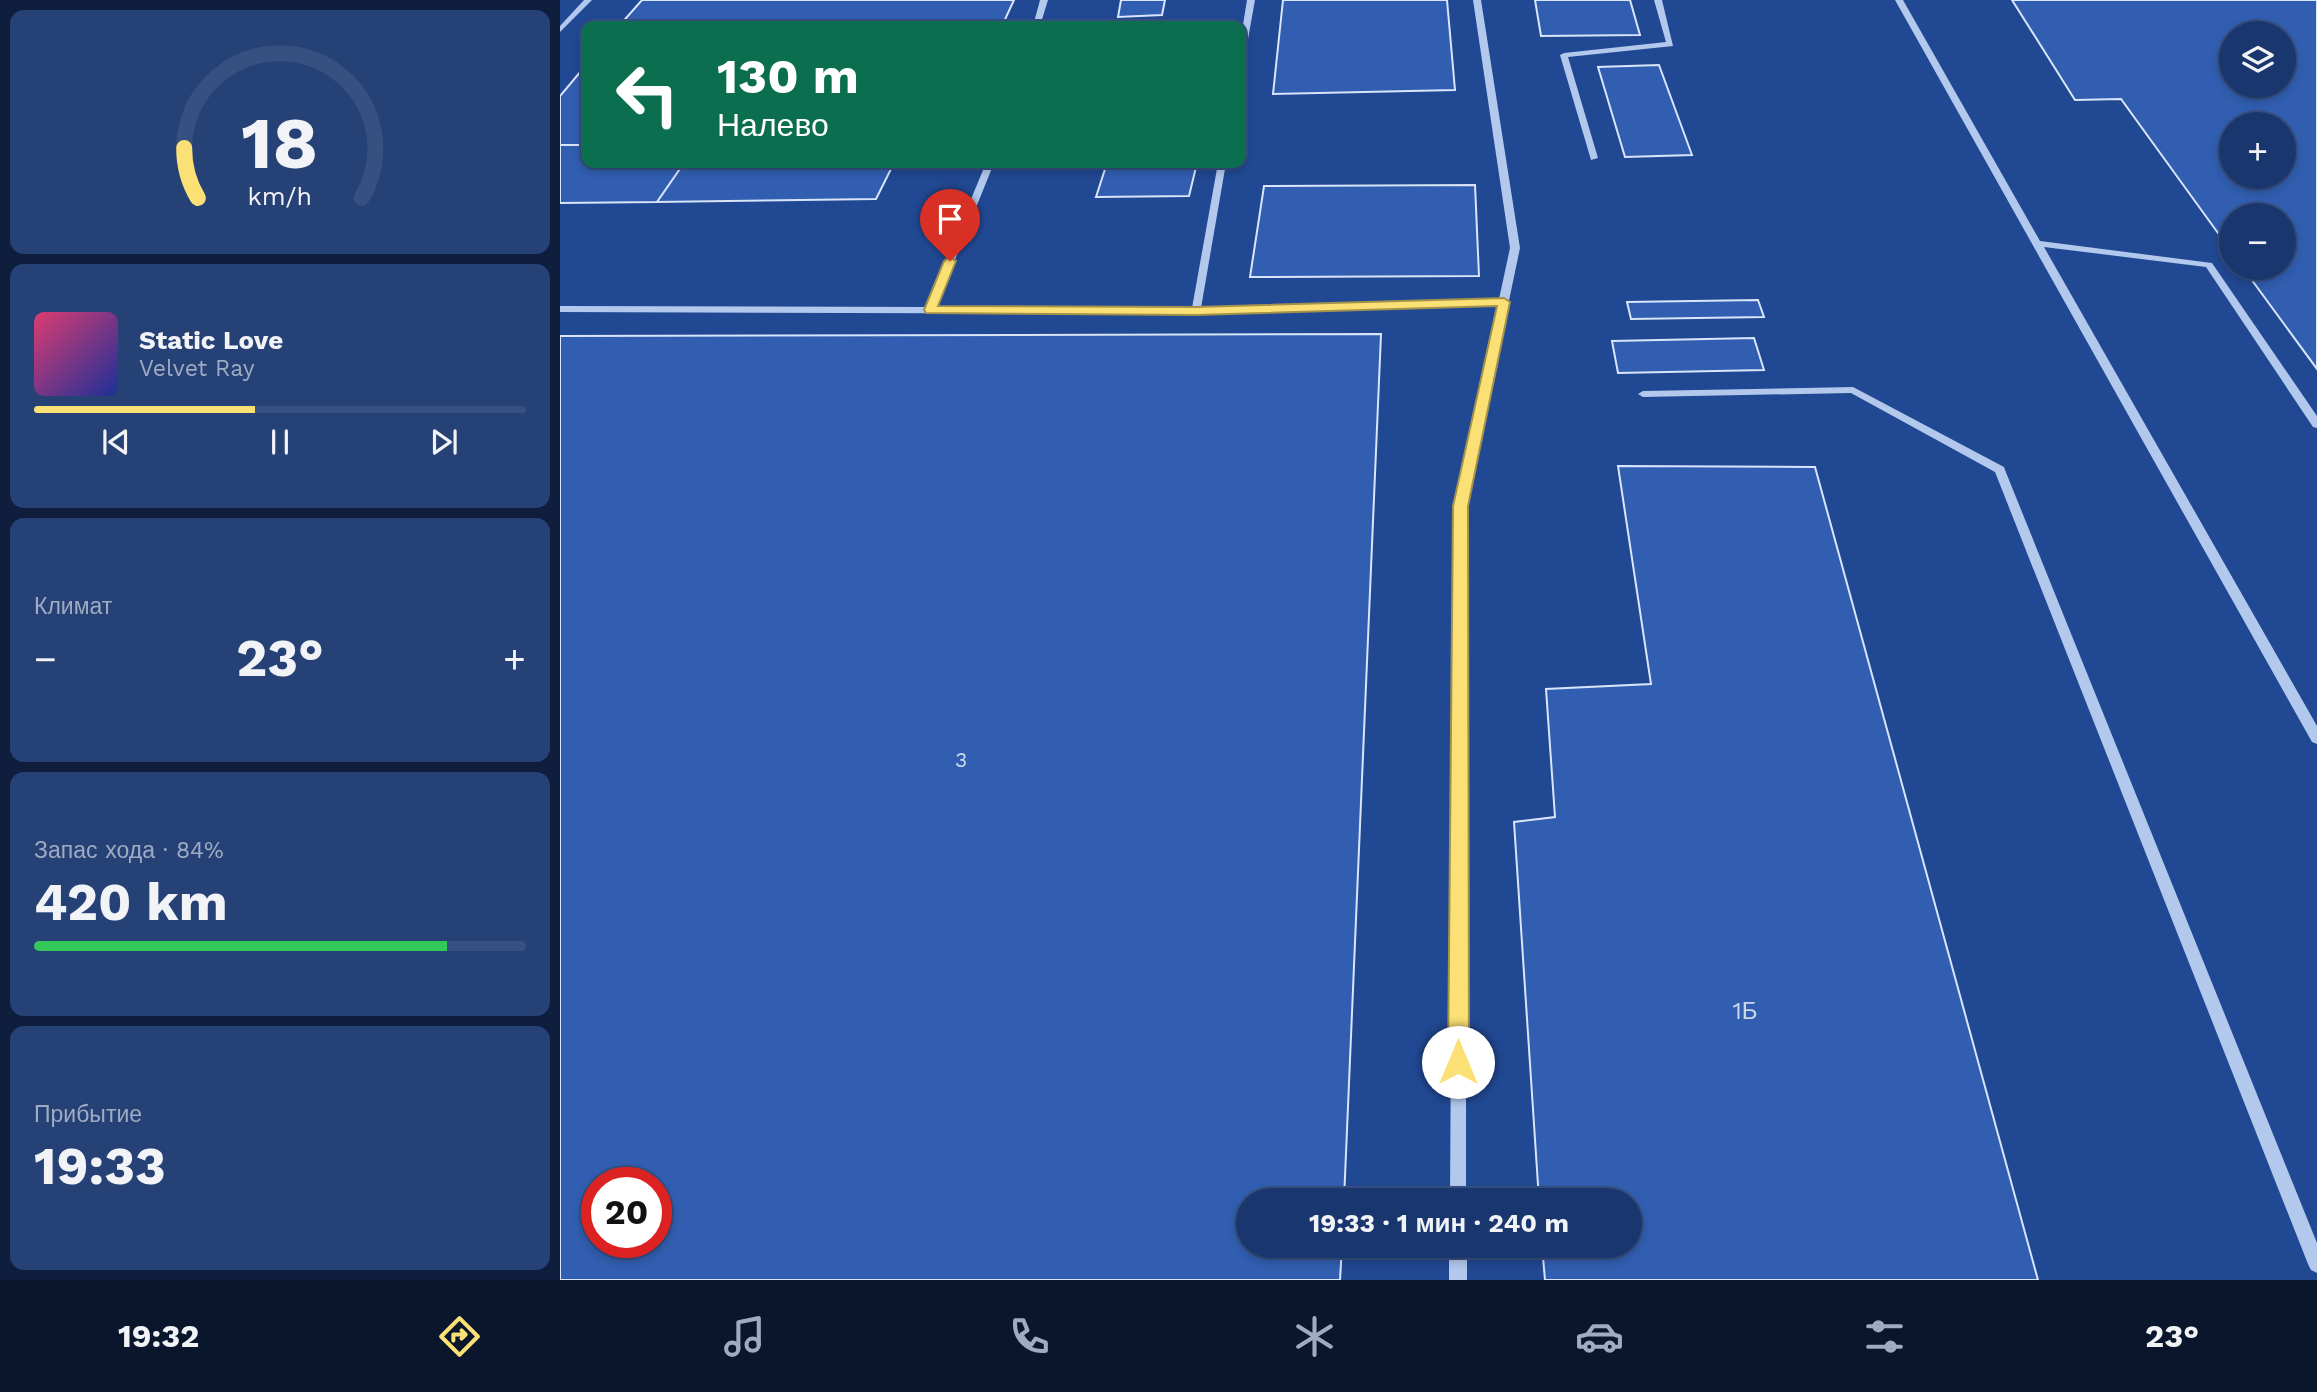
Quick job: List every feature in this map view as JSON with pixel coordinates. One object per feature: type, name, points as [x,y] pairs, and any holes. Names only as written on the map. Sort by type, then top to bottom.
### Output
[{"type":"lane","points":[[560,30],[588,0]]},
{"type":"lane","points":[[1038,21],[1044,0]]},
{"type":"lane","points":[[1246,28],[1251,0]]},
{"type":"lane","points":[[1458,1188],[1460,506],[1515,248],[1477,0]]},
{"type":"lane","points":[[1594,158],[1564,55],[1670,44],[1658,0]]},
{"type":"lane","points":[[1899,0],[2317,738]]},
{"type":"lane","points":[[930,310],[988,168]]},
{"type":"lane","points":[[1196,311],[1221,168]]},
{"type":"lane","points":[[2039,244],[2209,265],[2317,424]]},
{"type":"lane","points":[[560,309],[1196,311],[1504,302]]},
{"type":"lane","points":[[1643,394],[1853,390],[2000,470],[2317,1264]]},
{"type":"lane","points":[[1458,1258],[1458,1280]]},
{"type":"building","points":[[642,0],[1014,0],[1004,21],[623,21]]},
{"type":"building","points":[[1121,0],[1165,0],[1162,15],[1118,17]]},
{"type":"building","points":[[1283,0],[1447,0],[1455,90],[1273,94]]},
{"type":"building","points":[[1535,0],[1630,0],[1640,35],[1541,36]]},
{"type":"building","points":[[2012,0],[2317,0],[2317,369],[2252,280],[2296,280],[2296,203],[2219,203],[2219,234],[2121,99],[2075,100]]},
{"type":"building","points":[[1659,65],[1692,155],[1625,157],[1598,67]]},
{"type":"building","points":[[581,71],[581,145],[560,145],[560,96]]},
{"type":"building","points":[[560,145],[581,145],[581,168],[681,168],[657,202],[560,203]]},
{"type":"building","points":[[681,168],[892,168],[876,199],[657,202]]},
{"type":"building","points":[[1105,168],[1196,168],[1189,196],[1096,197]]},
{"type":"building","points":[[1475,185],[1479,276],[1250,277],[1264,186]]},
{"type":"building","points":[[1758,300],[1764,317],[1631,319],[1627,302]]},
{"type":"building","points":[[1381,334],[1345,1188],[1236,1188],[1236,1258],[1341,1258],[1340,1280],[560,1280],[560,336]]},
{"type":"building","points":[[1754,338],[1764,370],[1618,373],[1612,341]]},
{"type":"building","points":[[1618,466],[1815,467],[2038,1280],[1545,1280],[1543,1258],[1642,1258],[1642,1188],[1538,1188],[1514,822],[1555,817],[1546,689],[1651,684]]},
{"type":"route","points":[[950,261],[930,310],[1196,311],[1504,302],[1460,506],[1458,1062]]}]
